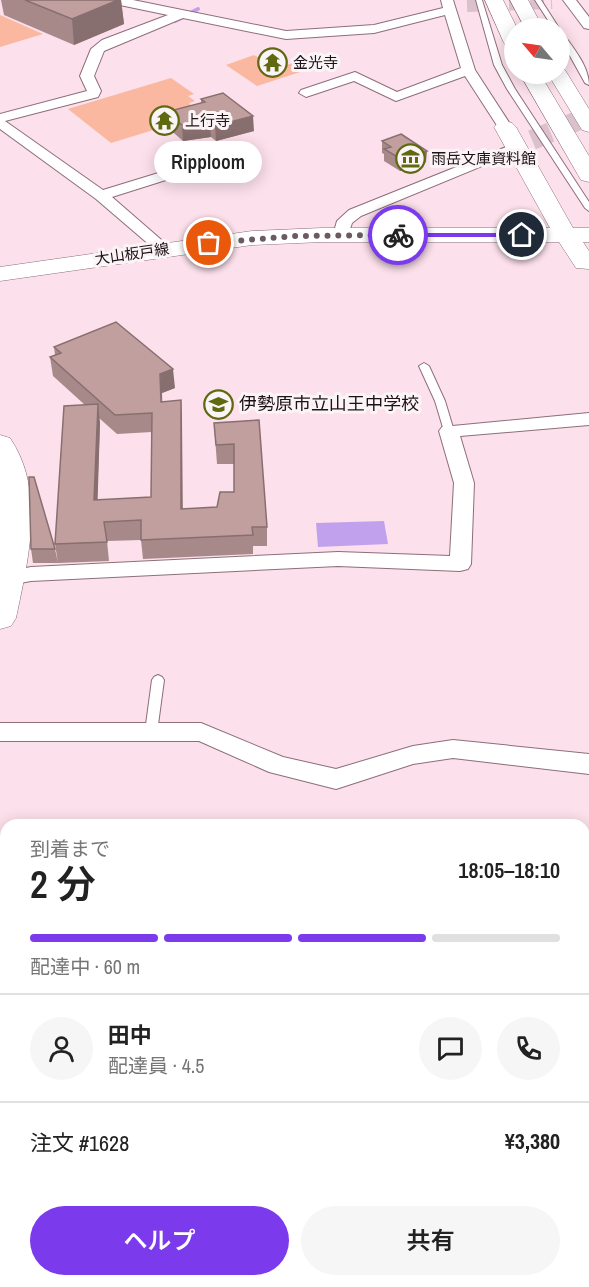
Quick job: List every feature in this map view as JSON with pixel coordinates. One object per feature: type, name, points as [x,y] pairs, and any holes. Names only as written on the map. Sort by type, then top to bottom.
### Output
[{"type":"main road","points":[[494,0],[504,22]]},
{"type":"main road","points":[[519,0],[529,18]]},
{"type":"main road","points":[[536,84],[589,175]]},
{"type":"main road","points":[[564,84],[589,126]]},
{"type":"main road","points":[[505,127],[524,144],[565,234],[587,265]]},
{"type":"main road","name":"大山板戸線","points":[[0,274],[252,238],[341,235],[589,235]]},
{"type":"main road","points":[[0,618],[17,516],[3,462]]},
{"type":"street","points":[[115,0],[272,33],[308,35],[374,28],[448,5],[473,3]]},
{"type":"street","points":[[552,2],[569,1],[589,25]]},
{"type":"street","points":[[448,5],[468,70],[505,127]]},
{"type":"street","points":[[2,122],[93,94],[94,91],[87,76],[98,49],[107,42],[189,14]]},
{"type":"street","points":[[306,93],[355,76],[396,97],[468,70]]},
{"type":"street","points":[[2,122],[101,196],[165,250]]},
{"type":"street","points":[[341,235],[345,221],[355,213],[524,144]]},
{"type":"street","points":[[101,196],[183,170]]},
{"type":"street","points":[[5,578],[31,574],[338,559],[460,564],[464,483],[449,431],[589,419]]},
{"type":"street","points":[[0,732],[201,732],[278,765],[336,779],[413,755],[453,749],[589,764]]},
{"type":"lane","points":[[538,0],[550,18]]},
{"type":"lane","points":[[473,3],[498,65],[511,89],[589,208]]},
{"type":"lane","points":[[570,49],[589,83]]},
{"type":"lane","points":[[424,366],[440,401],[449,431]]},
{"type":"lane","points":[[151,732],[158,680]]},
{"type":"shaded area","points":[[0,15],[43,34],[0,47]]},
{"type":"shaded area","points":[[254,55],[277,68],[312,57],[318,59],[293,68],[300,72],[257,86],[226,65]]},
{"type":"shaded area","points":[[171,78],[194,94],[188,96],[195,101],[189,103],[192,106],[185,114],[166,120],[163,127],[111,143],[68,109]]},
{"type":"shaded area","points":[[384,521],[388,544],[318,547],[316,523]]},
{"type":"building","points":[[25,0],[118,0],[72,19]]},
{"type":"building","points":[[223,93],[253,116],[215,126],[210,122],[182,125],[166,112],[205,102],[201,99]]},
{"type":"building","points":[[401,134],[427,151],[401,159],[384,149],[391,147],[382,141]]},
{"type":"building","points":[[116,322],[173,369],[160,374],[161,402],[181,400],[181,509],[217,507],[220,492],[234,492],[234,444],[216,445],[214,423],[259,420],[267,527],[252,527],[253,535],[141,540],[141,520],[104,522],[107,542],[55,544],[64,406],[98,404],[94,500],[151,497],[152,413],[115,415],[50,357],[61,353],[54,347]]},
{"type":"building","points":[[29,477],[34,477],[55,549],[31,549]]},
{"type":"waterway","points":[[175,21],[198,9]]},
{"type":"tunnel","points":[[467,5],[552,2]]},
{"type":"tunnel","points":[[532,140],[589,116]]},
{"type":"way so far","points":[[209,243],[296,236],[398,235]]},
{"type":"place","name":"金光寺","points":[[272,63]]},
{"type":"place","name":"上行寺","points":[[164,121]]},
{"type":"place","name":"雨岳文庫資料館","points":[[410,159]]},
{"type":"place","name":"Ripploom","points":[[209,243]]},
{"type":"place","name":"伊勢原市立山王中学校","points":[[218,404]]},
{"type":"route","points":[[398,235],[522,235]]}]
